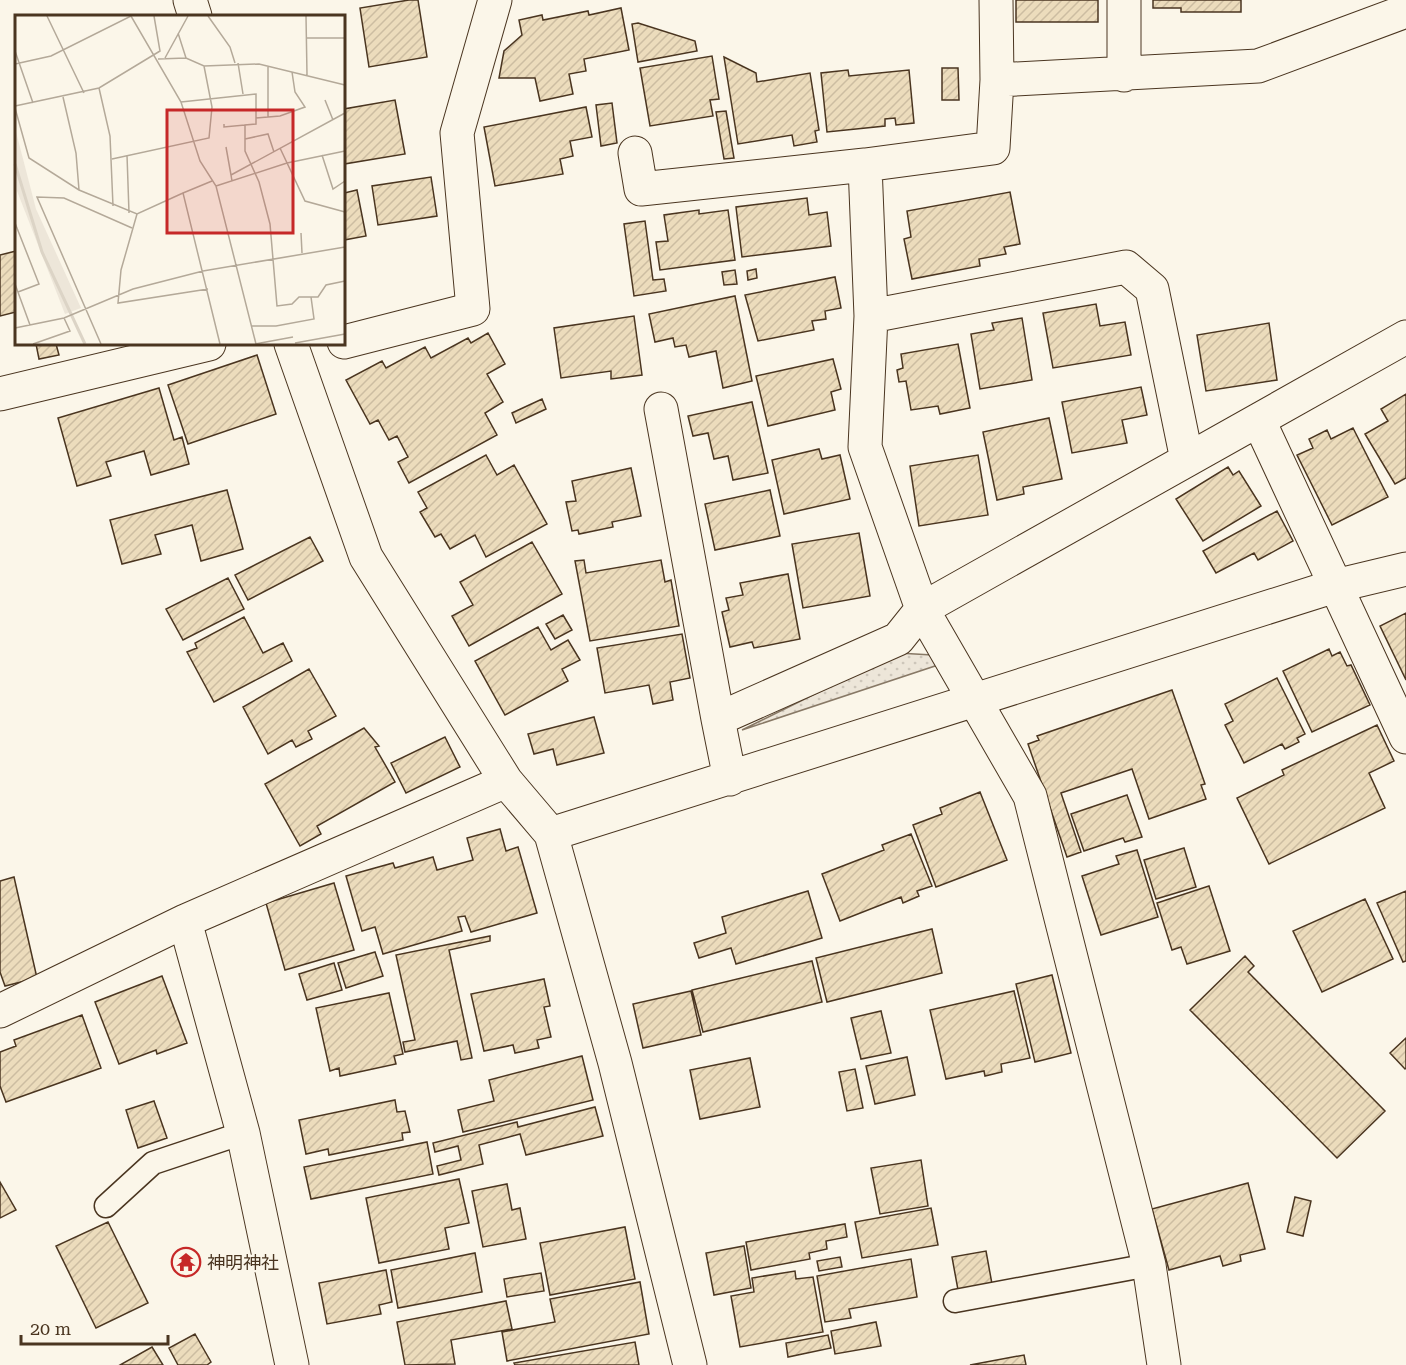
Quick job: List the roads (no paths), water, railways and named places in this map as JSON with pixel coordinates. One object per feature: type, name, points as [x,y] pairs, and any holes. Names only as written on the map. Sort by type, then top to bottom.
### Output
[{"type":"street","points":[[190,0],[195,15]]},
{"type":"street","points":[[345,342],[472,309],[457,134],[495,0]]},
{"type":"street","points":[[635,153],[641,189],[865,165],[993,148],[997,80],[996,0]]},
{"type":"street","points":[[1124,0],[1124,75]]},
{"type":"street","points":[[997,80],[1124,75],[1257,66],[1406,11]]},
{"type":"street","points":[[865,165],[871,316],[865,447],[922,609],[1030,796],[1149,1265],[1164,1365]]},
{"type":"street","points":[[871,316],[1126,267],[1152,289],[1187,460]]},
{"type":"street","points":[[718,719],[898,639],[922,609],[1406,337]]},
{"type":"street","points":[[0,394],[205,345]]},
{"type":"street","points":[[291,345],[366,557],[506,781],[551,834],[615,1063],[690,1365]]},
{"type":"street","points":[[661,409],[730,779]]},
{"type":"street","points":[[1259,421],[1406,737]]},
{"type":"street","points":[[551,834],[975,702],[1335,586],[1406,569]]},
{"type":"street","points":[[0,1011],[185,921],[506,781]]},
{"type":"street","points":[[185,921],[243,1133],[292,1365]]},
{"type":"lane","points":[[106,1206],[153,1163],[243,1133]]},
{"type":"lane","points":[[955,1301],[1149,1265]]},
{"type":"place","name":"神明神社","points":[[186,1262]]}]
